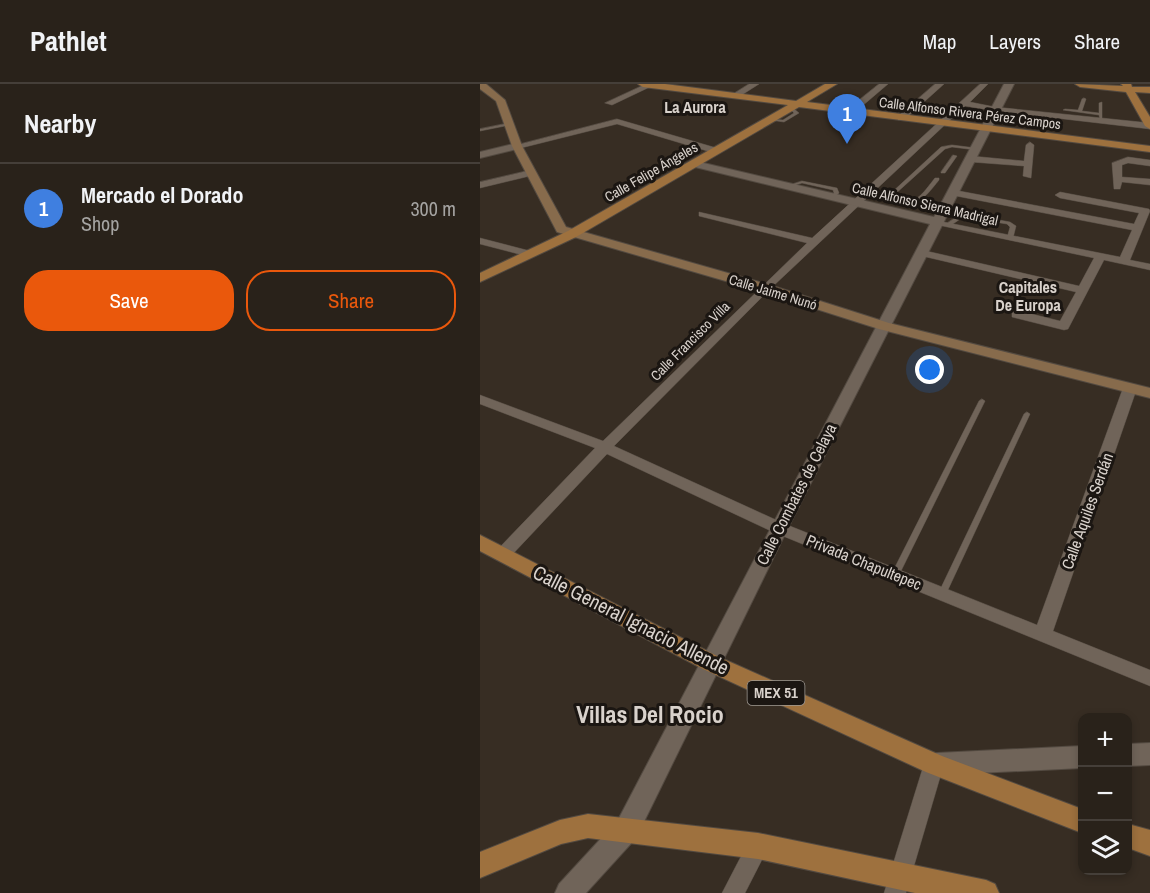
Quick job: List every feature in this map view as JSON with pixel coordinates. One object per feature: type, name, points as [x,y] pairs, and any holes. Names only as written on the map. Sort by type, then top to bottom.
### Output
[{"type":"main road","points":[[480,84],[500,100],[518,146],[561,229],[572,234]]},
{"type":"main road","name":"Calle Felipe Ángeles","points":[[480,278],[572,234],[832,84]]},
{"type":"main road","points":[[1080,84],[1149,87]]},
{"type":"main road","name":"Calle Alfonso Rivera Pérez Campos","points":[[647,85],[664,85],[796,106],[1150,149]]},
{"type":"main road","points":[[1128,87],[1150,126]]},
{"type":"main road","name":"Calle Jaime Nunó","points":[[572,234],[765,288],[884,326],[1150,393]]},
{"type":"main road","name":"Calle General Ignacio Allende","points":[[481,544],[504,553],[711,663],[934,764],[1078,819]]},
{"type":"main road","points":[[480,865],[560,832],[588,826],[758,846],[898,885],[986,893]]},
{"type":"main road","points":[[1132,837],[1150,843]]},
{"type":"street","points":[[734,96],[755,84]]},
{"type":"street","points":[[851,111],[884,84]]},
{"type":"street","points":[[901,118],[940,84]]},
{"type":"street","name":"Calle Francisco Villa","points":[[504,553],[605,447],[765,288],[984,84]]},
{"type":"street","name":"Calle Combates de Celaya","points":[[568,893],[627,829],[778,528],[922,253],[943,224],[959,194],[965,156],[985,129],[1009,84]]},
{"type":"street","points":[[609,104],[647,85]]},
{"type":"street","points":[[964,103],[995,109],[1101,117],[1150,126]]},
{"type":"street","points":[[480,155],[617,121],[717,151]]},
{"type":"street","points":[[1028,176],[1030,145]]},
{"type":"street","points":[[965,156],[1029,164]]},
{"type":"street","points":[[1150,163],[1128,160],[1117,163],[1118,183],[1150,182]]},
{"type":"street","name":"Calle Alfonso Sierra Madrigal","points":[[695,164],[943,224],[1150,267]]},
{"type":"street","points":[[480,185],[531,172]]},
{"type":"street","points":[[959,194],[980,189],[1035,198]]},
{"type":"street","points":[[959,194],[1138,228]]},
{"type":"street","points":[[1060,195],[1145,211],[1124,262]]},
{"type":"street","points":[[703,214],[814,242]]},
{"type":"street","points":[[1043,220],[1102,230],[1113,223]]},
{"type":"street","points":[[480,241],[530,254]]},
{"type":"street","points":[[922,253],[1084,290]]},
{"type":"street","points":[[1016,314],[1064,326],[1100,257]]},
{"type":"street","name":"Calle Aquiles Serdán","points":[[1043,634],[1130,388]]},
{"type":"street","name":"Privada Chapultepec","points":[[480,399],[605,447],[778,528],[1150,678]]},
{"type":"street","points":[[1132,755],[1150,754]]},
{"type":"street","points":[[898,885],[934,764],[1078,757]]},
{"type":"street","points":[[734,893],[758,846]]},
{"type":"lane","points":[[1080,112],[1084,99]]},
{"type":"lane","points":[[1065,110],[1101,117],[1101,102]]},
{"type":"lane","points":[[480,130],[509,124]]},
{"type":"lane","points":[[937,179],[916,204],[909,205],[891,200],[891,196],[943,148],[965,156]]},
{"type":"lane","points":[[943,172],[965,156]]},
{"type":"lane","points":[[895,575],[982,401]]},
{"type":"lane","points":[[942,594],[1027,414]]},
{"type":"place","name":"Mercado el Dorado","points":[[847,144]]},
{"type":"district","name":"La Aurora","points":[[695,107]]},
{"type":"district","name":"Capitales De Europa","points":[[1028,296]]},
{"type":"district","name":"Villas Del Rocio","points":[[650,715]]}]
